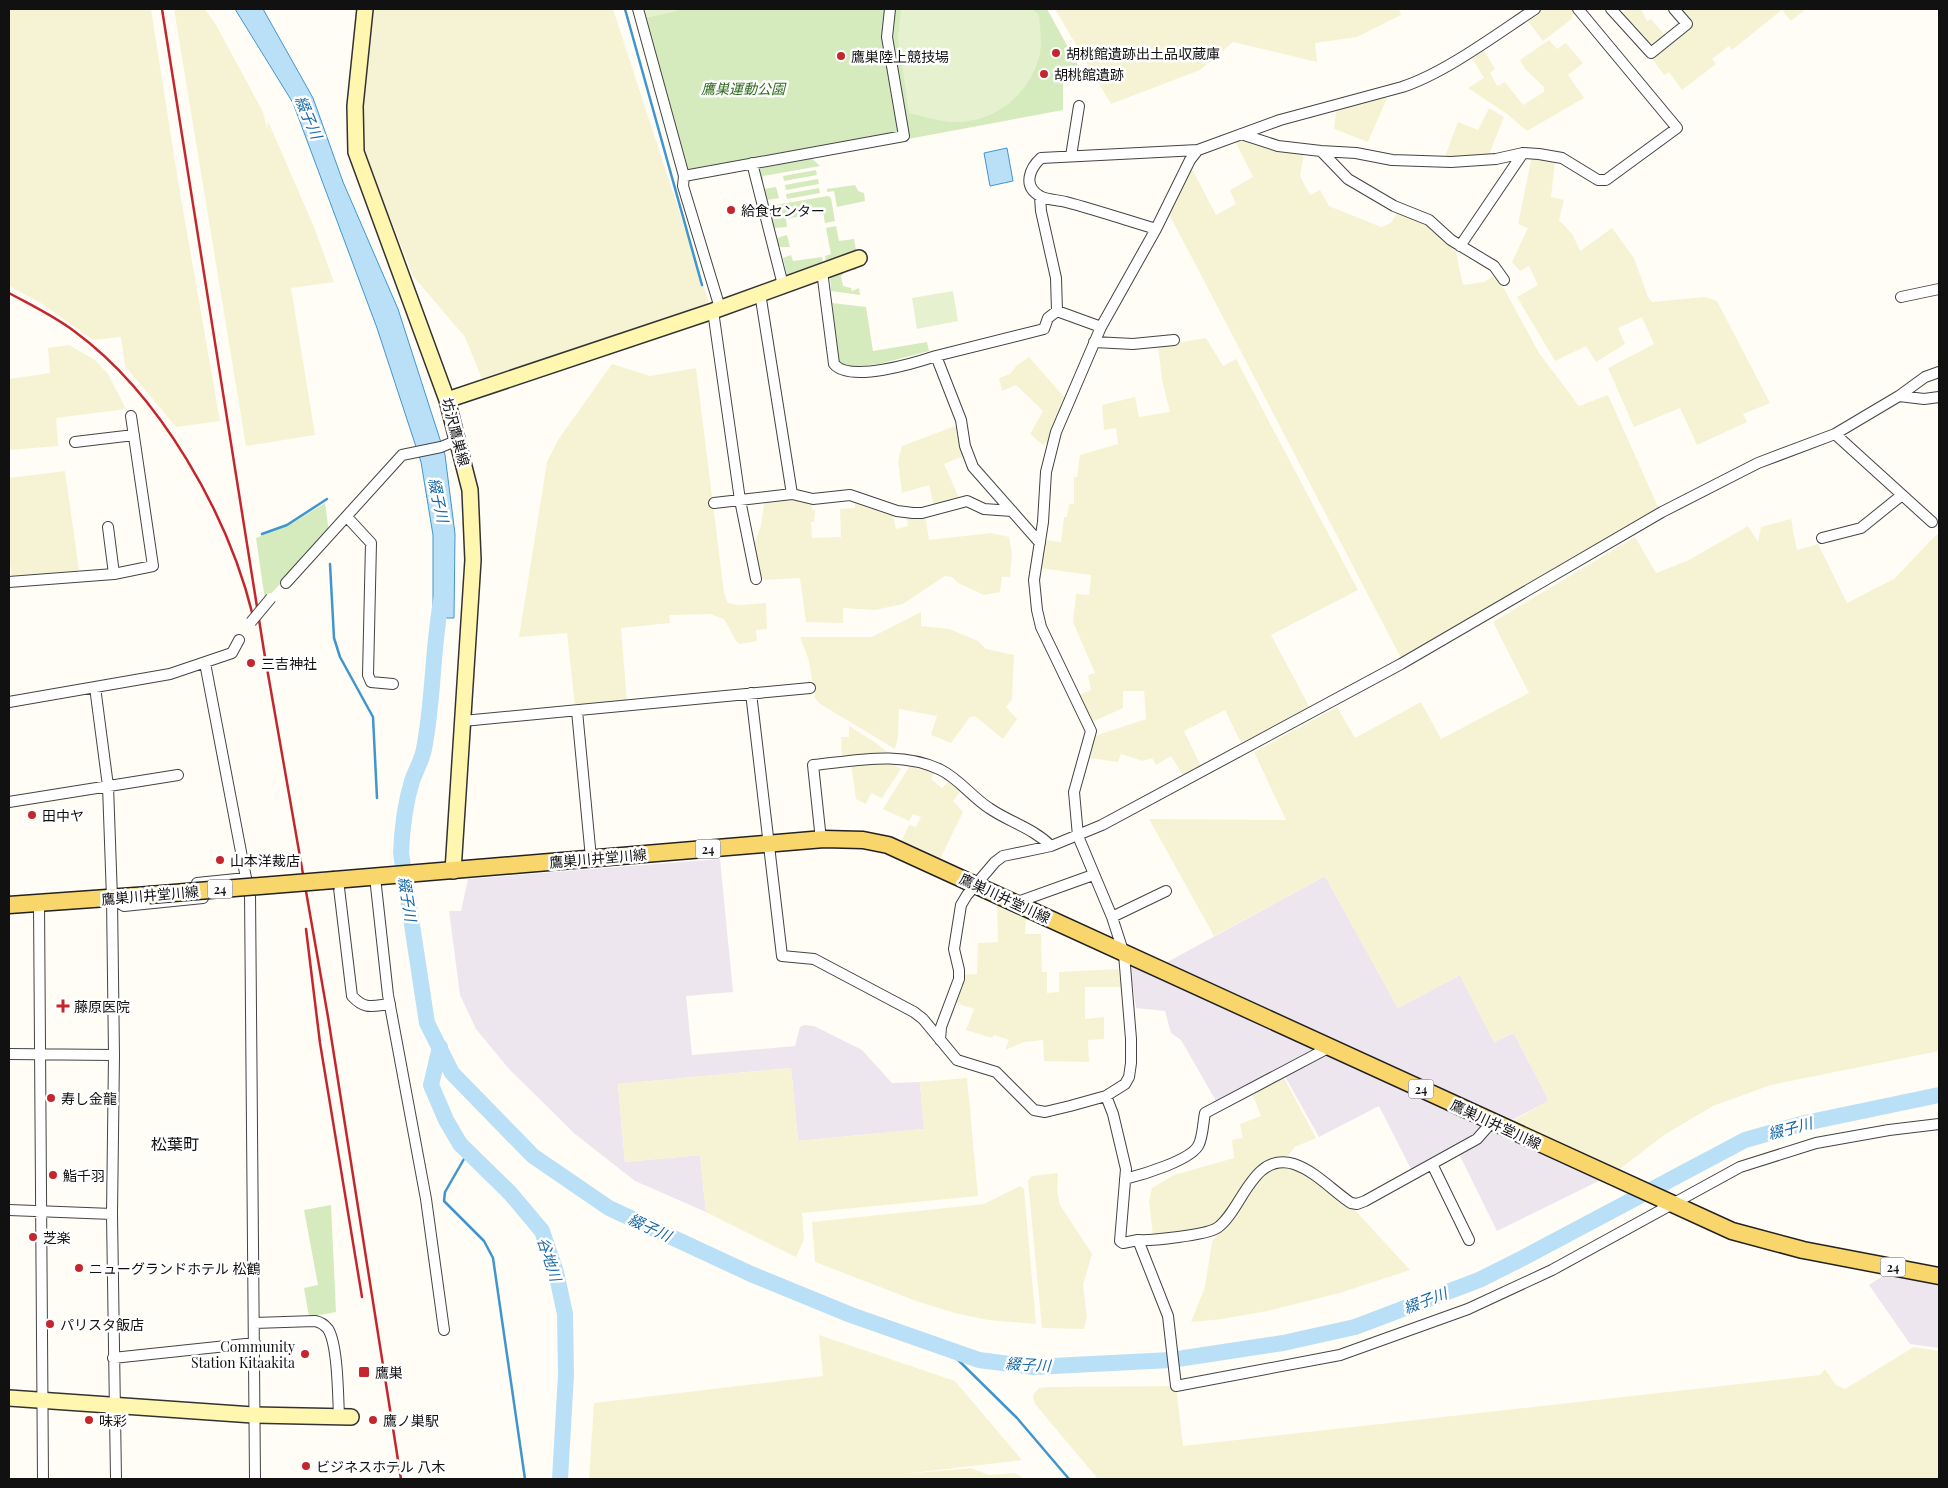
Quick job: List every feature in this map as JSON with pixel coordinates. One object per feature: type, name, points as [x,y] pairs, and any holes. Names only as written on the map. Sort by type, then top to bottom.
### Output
[{"type":"main road","name":"坊沢鷹巣線","points":[[365,9],[355,106],[356,152],[447,400],[454,442],[470,490],[473,532],[470,624],[453,872]]},
{"type":"main road","points":[[447,400],[717,309],[859,258]]},
{"type":"main road","name":"鷹巣川井堂川線","points":[[9,904],[336,884],[378,877],[846,838],[888,845],[1621,1182],[1732,1231],[1762,1240],[1939,1276]]},
{"type":"main road","points":[[9,1398],[253,1415],[345,1417]]},
{"type":"street","points":[[638,9],[684,176],[683,186],[717,309],[740,500],[756,579]]},
{"type":"street","points":[[684,176],[904,136],[887,37],[890,9]]},
{"type":"street","points":[[1156,229],[1058,199],[1040,197],[1033,190],[1028,180],[1031,167],[1041,158],[1198,150],[1241,134],[1418,82],[1535,9]]},
{"type":"street","points":[[1241,134],[1278,146],[1356,153],[1392,160],[1451,162],[1496,159],[1523,153],[1562,158],[1598,180],[1606,180],[1677,128],[1578,9]]},
{"type":"street","points":[[1611,9],[1651,53],[1687,24],[1674,9]]},
{"type":"street","points":[[1071,156],[1079,106]]},
{"type":"street","points":[[750,693],[782,956],[814,959],[888,998],[923,1019],[957,1060],[996,1072],[1034,1110],[1045,1112],[1106,1096],[1125,1084],[1129,1077],[1131,1063],[1129,998],[1124,954],[1112,917],[1078,836],[1074,792],[1091,731],[1057,663],[1037,610],[1034,580],[1040,543],[1046,472],[1061,417],[1101,327],[1156,229],[1190,160],[1198,150]]},
{"type":"street","points":[[1321,151],[1348,178],[1394,206],[1429,220],[1451,240],[1494,266],[1504,280]]},
{"type":"street","points":[[1460,246],[1523,153]]},
{"type":"street","points":[[752,163],[783,285]]},
{"type":"street","points":[[1040,197],[1041,211],[1056,278],[1057,311]]},
{"type":"street","points":[[822,271],[834,364],[838,370],[850,373],[880,370],[1044,330],[1048,318],[1057,311]]},
{"type":"street","points":[[1901,297],[1939,289]]},
{"type":"street","points":[[760,293],[792,494]]},
{"type":"street","points":[[1057,311],[1101,327]]},
{"type":"street","points":[[1094,342],[1133,344],[1174,340]]},
{"type":"street","points":[[936,356],[961,420],[965,446],[970,461],[1040,543]]},
{"type":"street","points":[[940,1040],[941,1027],[959,979],[954,949],[960,905],[976,884],[1003,856],[1051,846],[1078,836],[1401,664],[1662,512],[1758,463],[1835,434],[1899,396],[1924,377],[1939,372]]},
{"type":"street","points":[[1899,396],[1924,399],[1939,397]]},
{"type":"street","points":[[9,580],[114,574],[153,566],[131,416]]},
{"type":"street","points":[[1835,434],[1932,522]]},
{"type":"street","points":[[75,442],[134,435]]},
{"type":"street","points":[[286,584],[402,455],[454,442]]},
{"type":"street","points":[[714,503],[792,494],[813,499],[850,495],[897,511],[913,513],[922,513],[967,501],[984,509],[1012,511]]},
{"type":"street","points":[[1822,538],[1861,528],[1902,494]]},
{"type":"street","points":[[347,517],[371,543],[368,674],[371,682],[393,684]]},
{"type":"street","points":[[108,527],[114,574]]},
{"type":"street","points":[[251,622],[270,598]]},
{"type":"street","points":[[9,702],[170,674],[232,653],[239,640]]},
{"type":"street","points":[[204,663],[250,893],[255,1479]]},
{"type":"street","points":[[95,687],[108,786],[112,898],[114,1055],[112,1214],[113,1404],[116,1479]]},
{"type":"street","points":[[463,721],[810,688]]},
{"type":"street","points":[[577,711],[591,858]]},
{"type":"street","points":[[821,840],[813,765],[893,757],[923,763],[942,770],[988,808],[1041,836],[1051,846]]},
{"type":"street","points":[[9,802],[178,775]]},
{"type":"street","points":[[1015,903],[1093,875]]},
{"type":"street","points":[[378,877],[390,1004],[426,1199],[444,1330]]},
{"type":"street","points":[[112,898],[120,891],[246,878]]},
{"type":"street","points":[[336,884],[352,996],[360,1005],[390,1004]]},
{"type":"street","points":[[1112,917],[1166,891]]},
{"type":"street","points":[[112,898],[124,906],[250,893]]},
{"type":"street","points":[[39,902],[42,1479]]},
{"type":"street","points":[[1125,1179],[1168,1165],[1195,1150],[1199,1146],[1205,1113],[1330,1047]]},
{"type":"street","points":[[9,1054],[114,1055]]},
{"type":"street","points":[[1106,1096],[1126,1169],[1120,1241],[1123,1243],[1138,1240],[1158,1240],[1214,1229],[1225,1219],[1252,1179],[1271,1166],[1283,1163],[1303,1168],[1334,1192],[1357,1204],[1477,1139],[1492,1122]]},
{"type":"street","points":[[1138,1240],[1168,1316],[1176,1386],[1209,1382],[1340,1355],[1500,1296],[1552,1270],[1670,1202],[1740,1167],[1816,1143],[1889,1130],[1939,1124]]},
{"type":"street","points":[[1432,1164],[1469,1240]]},
{"type":"street","points":[[9,1210],[112,1214]]},
{"type":"street","points":[[254,1323],[315,1321],[322,1323],[328,1329],[345,1417]]},
{"type":"street","points":[[113,1358],[255,1342]]},
{"type":"shaded area","points":[[9,9],[151,9],[179,187],[220,421],[176,427],[125,366],[121,337],[93,340],[42,304],[9,286]]},
{"type":"shaded area","points":[[174,9],[205,9],[216,25],[263,112],[267,129],[268,121],[314,227],[334,282],[291,288],[315,435],[246,446]]},
{"type":"shaded area","points":[[371,9],[613,9],[709,303],[482,379],[465,337],[413,276],[363,150],[362,95]]},
{"type":"shaded area","points":[[1055,9],[1399,9],[1401,15],[1357,37],[1315,43],[1317,62],[1233,42],[1200,70],[1111,104]]},
{"type":"shaded area","points":[[1543,9],[1575,9],[1577,11],[1571,16],[1573,18],[1543,41],[1527,20]]},
{"type":"shaded area","points":[[1627,9],[1641,9],[1647,21],[1651,19],[1666,36],[1650,49],[1622,14]]},
{"type":"shaded area","points":[[1676,9],[1806,9],[1791,21],[1782,10],[1732,50],[1729,46],[1712,59],[1716,64],[1682,90],[1669,72],[1664,75],[1650,56],[1689,25]]},
{"type":"shaded area","points":[[1549,40],[1557,49],[1566,43],[1583,63],[1568,75],[1584,98],[1527,131],[1507,114],[1468,88],[1484,78],[1470,54],[1482,47],[1495,69],[1490,73],[1497,86],[1505,82],[1523,105],[1544,92],[1544,87],[1525,69],[1520,60]]},
{"type":"shaded area","points":[[1384,97],[1387,98],[1368,142],[1334,129],[1336,110]]},
{"type":"shaded area","points":[[1489,108],[1504,117],[1488,157],[1444,159],[1458,122],[1478,130]]},
{"type":"shaded area","points":[[1241,137],[1304,152],[1300,176],[1310,195],[1320,190],[1329,206],[1381,227],[1391,223],[1399,210],[1424,219],[1455,248],[1463,285],[1484,282],[1496,274],[1539,353],[1579,406],[1608,395],[1659,509],[1401,658],[1168,212],[1190,165],[1216,215],[1236,204],[1230,190],[1253,177],[1235,141]]},
{"type":"shaded area","points":[[1532,156],[1555,163],[1551,197],[1564,200],[1559,220],[1573,235],[1580,251],[1612,228],[1634,258],[1648,297],[1652,302],[1705,297],[1717,301],[1770,403],[1743,414],[1747,422],[1697,445],[1680,408],[1634,427],[1608,368],[1654,344],[1642,317],[1618,328],[1625,344],[1596,362],[1586,346],[1555,361],[1517,297],[1538,285],[1529,266],[1520,271],[1512,262],[1528,228],[1518,224]]},
{"type":"shaded area","points":[[1206,338],[1223,366],[1236,359],[1358,590],[1271,635],[1310,708],[1241,743],[1225,710],[1184,731],[1201,766],[1183,775],[1171,756],[1156,765],[1152,758],[1143,761],[1121,754],[1118,762],[1090,758],[1095,736],[1146,719],[1144,691],[1123,691],[1123,708],[1092,722],[1079,695],[1091,690],[1088,675],[1095,673],[1073,622],[1076,594],[1089,595],[1091,575],[1040,568],[1046,540],[1061,542],[1064,517],[1067,517],[1069,504],[1074,504],[1074,477],[1077,477],[1080,455],[1118,444],[1116,428],[1104,430],[1102,405],[1135,397],[1139,417],[1170,412],[1162,380],[1158,346]]},
{"type":"shaded area","points":[[69,345],[95,360],[108,374],[126,409],[56,418],[58,446],[9,450],[9,379],[50,373],[48,348]]},
{"type":"shaded area","points":[[1029,357],[1065,398],[1048,441],[1043,445],[1030,434],[1043,411],[1016,385],[1002,391],[999,378],[1010,374],[1017,365]]},
{"type":"shaded area","points":[[612,364],[650,376],[696,368],[724,593],[728,603],[738,605],[766,603],[767,629],[756,630],[757,641],[740,644],[736,641],[724,619],[710,614],[669,615],[670,623],[621,628],[627,702],[575,706],[567,633],[519,637],[547,462],[558,440]]},
{"type":"shaded area","points":[[955,426],[959,429],[964,456],[944,464],[960,500],[934,507],[929,485],[902,493],[898,461],[902,446]]},
{"type":"shaded area","points":[[65,471],[79,570],[12,579],[9,555],[9,478]]},
{"type":"shaded area","points":[[791,497],[812,502],[812,510],[815,510],[814,522],[811,522],[812,538],[841,537],[840,509],[855,508],[855,499],[892,511],[896,529],[908,526],[906,513],[925,515],[929,540],[991,533],[1009,537],[1012,554],[1010,577],[1002,577],[1000,592],[984,595],[958,583],[952,577],[945,576],[903,604],[875,610],[843,608],[843,623],[806,622],[800,578],[765,580],[757,576],[753,548],[761,525],[765,499]]},
{"type":"shaded area","points":[[1791,519],[1797,550],[1818,544],[1847,603],[1894,579],[1936,535],[1939,535],[1939,1051],[1771,1085],[1713,1106],[1664,1135],[1615,1173],[1510,1122],[1549,1101],[1514,1033],[1494,1042],[1460,975],[1398,1008],[1325,876],[1214,936],[1149,819],[1286,820],[1254,752],[1337,707],[1355,738],[1421,702],[1441,739],[1529,693],[1493,622],[1635,537],[1656,573],[1687,561],[1748,526],[1758,542],[1761,527]]},
{"type":"shaded area","points":[[921,612],[921,626],[949,629],[978,641],[986,649],[1014,655],[1012,699],[1006,707],[1017,719],[1003,739],[975,716],[970,717],[951,743],[931,735],[937,716],[899,709],[898,736],[895,749],[820,704],[815,698],[809,661],[800,637],[872,637]]},
{"type":"shaded area","points":[[849,726],[873,741],[889,753],[888,755],[842,758],[841,737],[849,737]]},
{"type":"shaded area","points":[[898,759],[896,766],[901,769],[882,798],[871,793],[866,804],[856,799],[851,763]]},
{"type":"shaded area","points":[[911,764],[935,771],[931,779],[942,788],[949,781],[962,789],[953,801],[963,812],[940,859],[901,842],[909,825],[916,827],[921,817],[913,814],[909,821],[883,809]]},
{"type":"shaded area","points":[[720,859],[733,992],[686,996],[692,1055],[795,1046],[800,1027],[804,1025],[814,1026],[862,1050],[892,1083],[920,1082],[924,1129],[798,1141],[791,1068],[618,1084],[625,1162],[700,1155],[706,1212],[635,1181],[575,1134],[509,1069],[476,1029],[460,995],[449,911],[461,911],[468,879]]},
{"type":"shaded area","points":[[1325,876],[1398,1008],[1460,975],[1494,1042],[1514,1033],[1549,1101],[1510,1121],[1615,1173],[1497,1231],[1457,1150],[1413,1173],[1379,1106],[1319,1137],[1283,1073],[1219,1106],[1181,1040],[1171,1033],[1165,1011],[1136,1008],[1130,966],[1137,962],[1160,966]]},
{"type":"shaded area","points":[[997,902],[1026,915],[1025,934],[1041,934],[1042,972],[1047,972],[1047,993],[1059,992],[1059,972],[1118,969],[1122,987],[1085,987],[1085,1019],[1104,1017],[1104,1039],[1088,1040],[1089,1062],[1044,1061],[1043,1040],[1024,1042],[1005,1050],[1009,1040],[994,1035],[992,1038],[966,1030],[974,1009],[953,1002],[963,975],[977,974],[978,943],[998,942]]},
{"type":"shaded area","points":[[791,1068],[798,1141],[924,1129],[920,1082],[967,1078],[978,1196],[802,1213],[804,1240],[796,1257],[706,1212],[700,1155],[625,1162],[618,1084]]},
{"type":"shaded area","points":[[1283,1076],[1316,1138],[1295,1147],[1285,1159],[1255,1170],[1219,1221],[1210,1226],[1153,1236],[1149,1201],[1152,1188],[1174,1175],[1234,1158],[1232,1140],[1243,1138],[1240,1124],[1261,1116],[1252,1093]]},
{"type":"shaded area","points":[[1286,1166],[1302,1171],[1353,1208],[1410,1270],[1340,1293],[1267,1311],[1191,1322],[1205,1287],[1212,1242],[1262,1173]]},
{"type":"shaded area","points":[[1058,1173],[1057,1191],[1060,1205],[1092,1254],[1083,1285],[1087,1317],[1084,1329],[1042,1328],[1028,1181],[1032,1176]]},
{"type":"shaded area","points":[[1020,1186],[1024,1189],[1036,1324],[988,1320],[955,1313],[919,1302],[815,1262],[812,1222],[984,1204]]},
{"type":"shaded area","points":[[1889,1272],[1939,1283],[1939,1348],[1910,1344],[1869,1285]]},
{"type":"shaded area","points":[[819,1335],[955,1381],[1022,1460],[905,1474],[971,1468],[989,1475],[1015,1473],[1025,1479],[589,1479],[594,1403],[823,1376]]},
{"type":"shaded area","points":[[1914,1347],[1939,1351],[1939,1479],[1098,1479],[1035,1404],[1033,1395],[1039,1388],[1050,1387],[1176,1386],[1183,1446],[1820,1375],[1825,1369],[1836,1385],[1845,1389]]},
{"type":"green space","name":"鷹巣運動公園","points":[[637,9],[1047,9],[1086,80],[1063,83],[1063,110],[688,180]]},
{"type":"green space","points":[[643,9],[685,9],[646,18]]},
{"type":"green space","points":[[901,9],[1032,9],[1039,15],[1040,56],[1025,87],[1015,98],[993,114],[966,122],[951,122],[909,113],[898,38]]},
{"type":"green space","points":[[811,158],[820,166],[763,176],[763,183],[761,183],[757,169]]},
{"type":"green space","points":[[816,170],[817,175],[784,181],[783,176]]},
{"type":"green space","points":[[818,179],[819,184],[786,190],[785,185]]},
{"type":"green space","points":[[855,185],[858,191],[864,193],[865,201],[837,207],[834,191],[827,192],[827,189]]},
{"type":"green space","points":[[776,187],[779,198],[767,200],[763,189]]},
{"type":"green space","points":[[819,188],[820,193],[787,199],[786,194]]},
{"type":"green space","points":[[828,196],[831,198],[835,221],[825,223],[823,212],[786,219],[787,227],[774,228],[769,206]]},
{"type":"green space","points":[[836,226],[839,241],[854,239],[856,250],[826,262],[825,256],[831,254],[826,228]]},
{"type":"green space","points":[[787,235],[790,247],[779,247],[777,238]]},
{"type":"green space","points":[[791,255],[793,261],[822,257],[823,263],[787,275],[783,258]]},
{"type":"green space","points":[[856,265],[856,270],[848,269],[841,276],[843,286],[851,288],[852,291],[859,288],[860,295],[831,291],[830,274]]},
{"type":"green space","points":[[953,291],[958,321],[917,329],[912,298]]},
{"type":"green space","points":[[832,303],[866,307],[873,351],[927,342],[929,351],[879,364],[845,367],[839,362]]},
{"type":"green space","points":[[325,503],[329,532],[265,600],[256,538],[289,525]]},
{"type":"green space","points":[[331,1205],[336,1312],[309,1317],[304,1288],[318,1285],[304,1210]]},
{"type":"water","points":[[235,9],[263,9],[313,98],[343,182],[398,309],[445,455],[455,534],[454,618],[433,618],[433,535],[421,462],[377,328],[293,103]]},
{"type":"water","points":[[1007,148],[1013,181],[990,186],[984,153]]},
{"type":"waterway","points":[[625,9],[702,285]]},
{"type":"waterway","points":[[262,534],[287,525],[327,499]]},
{"type":"waterway","points":[[330,564],[334,638],[340,657],[373,717],[377,798]]},
{"type":"waterway","name":"綴子川","points":[[442,596],[436,634],[427,730],[423,753],[407,799],[401,853],[427,1023],[452,1073],[533,1156],[609,1208],[751,1274],[851,1315],[979,1360],[1033,1367],[1171,1360],[1283,1343],[1355,1327],[1479,1280],[1745,1140],[1805,1123],[1939,1095]]},
{"type":"waterway","name":"谷地川","points":[[440,1047],[431,1085],[446,1120],[460,1144],[510,1193],[542,1231],[556,1272],[565,1314],[566,1374],[560,1479]]},
{"type":"waterway","points":[[468,1152],[445,1192],[444,1201],[484,1241],[493,1258],[525,1479]]},
{"type":"waterway","points":[[950,1352],[1017,1418],[1069,1479]]},
{"type":"railway","points":[[162,9],[264,651],[328,1017],[401,1479]]},
{"type":"railway","points":[[9,293],[74,331],[105,357],[135,388],[162,422],[186,459],[227,537],[242,577],[253,616]]},
{"type":"railway","points":[[306,929],[320,1043],[362,1297]]},
{"type":"place","name":"胡桃館遺跡出土品収蔵庫","points":[[1056,53]]},
{"type":"place","name":"鷹巣陸上競技場","points":[[841,56]]},
{"type":"place","name":"胡桃館遺跡","points":[[1044,74]]},
{"type":"place","name":"給食センター","points":[[731,210]]},
{"type":"place","name":"三吉神社","points":[[251,663]]},
{"type":"place","name":"田中ヤ","points":[[32,815]]},
{"type":"place","name":"山本洋裁店","points":[[220,860]]},
{"type":"place","name":"藤原医院","points":[[63,1006]]},
{"type":"place","name":"寿し金龍","points":[[51,1098]]},
{"type":"place","name":"鮨千羽","points":[[53,1175]]},
{"type":"place","name":"芝楽","points":[[33,1237]]},
{"type":"place","name":"ニューグランドホテル 松鶴","points":[[79,1268]]},
{"type":"place","name":"パリスタ飯店","points":[[50,1324]]},
{"type":"place","name":"Community Station Kitaakita","points":[[305,1354]]},
{"type":"place","name":"鷹巣","points":[[364,1372]]},
{"type":"place","name":"味彩","points":[[89,1420]]},
{"type":"place","name":"鷹ノ巣駅","points":[[373,1420]]},
{"type":"place","name":"ビジネスホテル 八木","points":[[306,1466]]},
{"type":"district","name":"松葉町","points":[[175,1143]]}]
